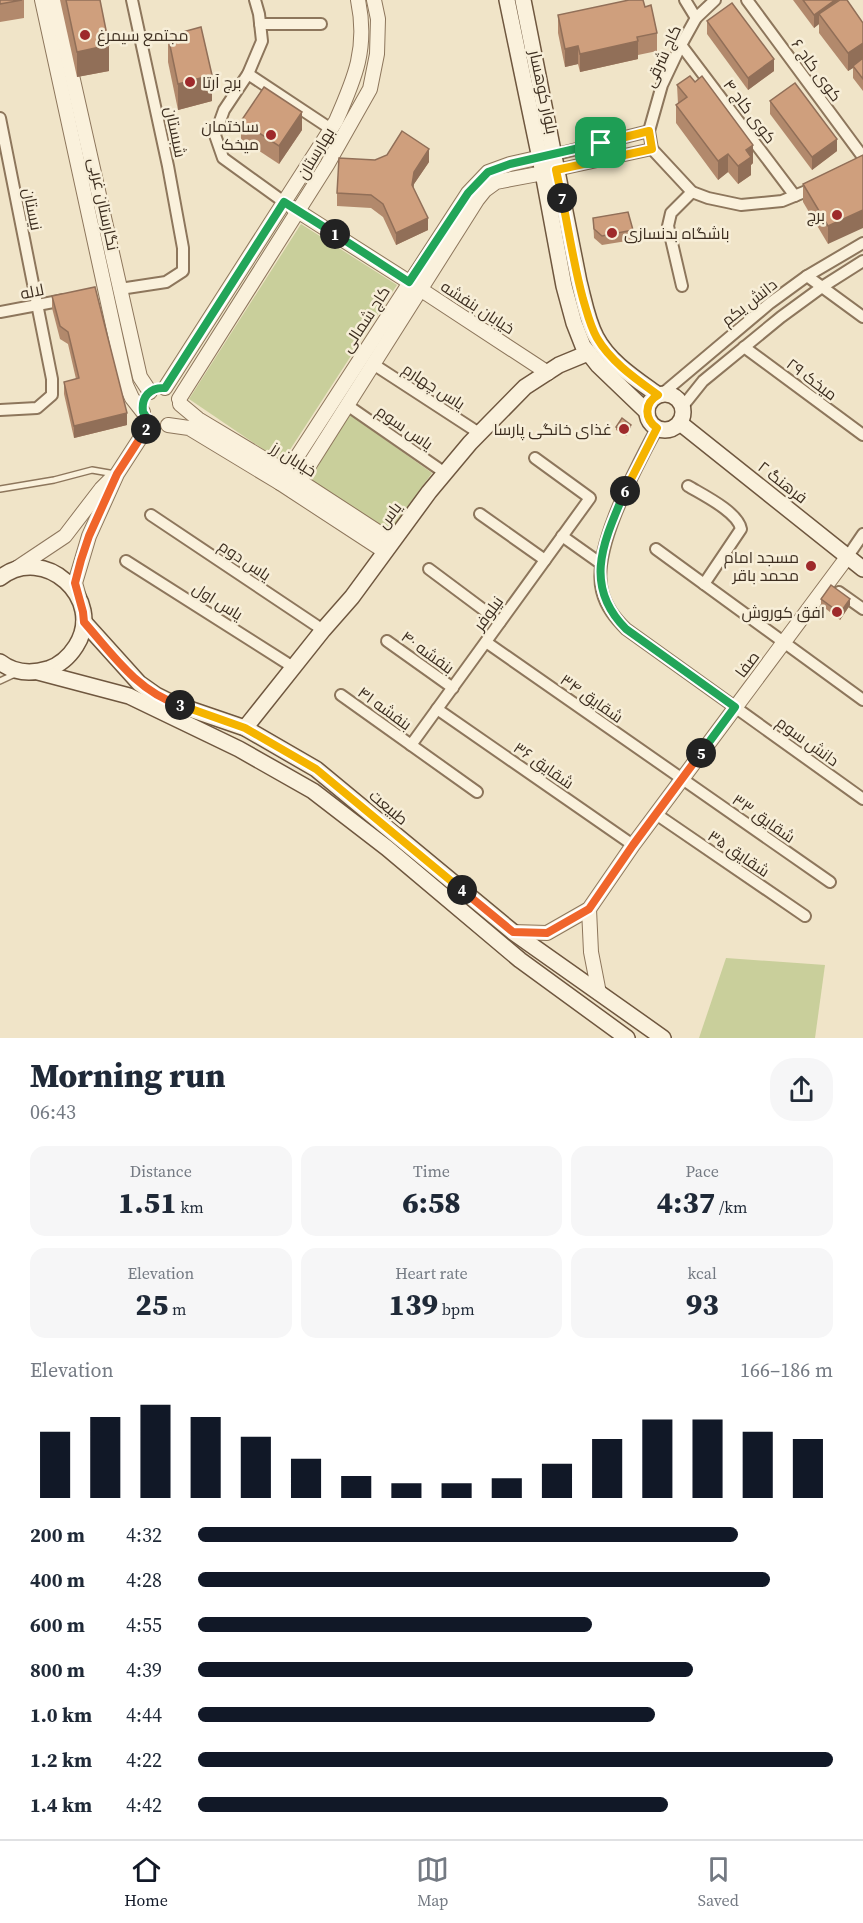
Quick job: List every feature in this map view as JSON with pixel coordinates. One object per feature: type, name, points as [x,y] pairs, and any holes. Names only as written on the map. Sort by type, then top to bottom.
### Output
[{"type":"main road","name":"بلوار کوهسار","points":[[507,0],[589,318],[597,338],[609,355],[660,395]]},
{"type":"main road","name":"بلوار کوهسار","points":[[523,0],[564,286],[574,323],[583,345],[598,365],[647,412]]},
{"type":"main road","name":"یاس","points":[[245,728],[352,597],[388,546],[479,433],[525,387],[588,352]]},
{"type":"main road","points":[[660,395],[672,395],[683,406],[683,418],[680,423],[667,430],[657,428],[650,421],[647,412],[650,402],[660,395]]},
{"type":"main road","name":"فرهنگ ۲","points":[[680,423],[863,569]]},
{"type":"main road","points":[[0,662],[21,672],[38,672],[56,667],[70,656],[80,640],[84,622],[81,602],[73,588],[61,577],[46,570],[30,567],[4,574]]},
{"type":"main road","name":"طبیعت","points":[[84,622],[139,683],[172,703],[245,728],[316,769],[513,932],[663,1038]]},
{"type":"main road","name":"طبیعت","points":[[38,672],[129,696],[239,749],[313,791],[387,848],[520,960],[627,1038]]},
{"type":"street","name":"نگارستان غربی","points":[[42,0],[100,293],[126,385],[132,398],[147,417]]},
{"type":"street","name":"نگارستان غربی","points":[[55,0],[140,377],[150,392]]},
{"type":"street","name":"شبستان","points":[[120,289],[166,282],[183,271],[183,248],[172,189],[132,0]]},
{"type":"street","points":[[255,0],[262,41],[248,74],[224,110],[215,135],[223,158],[284,202]]},
{"type":"street","name":"بهارستان","points":[[165,388],[331,129],[356,75],[361,52],[362,21],[358,0]]},
{"type":"street","name":"بهارستان","points":[[180,401],[358,114],[370,89],[377,54],[378,19],[374,0]]},
{"type":"street","points":[[685,0],[696,18]]},
{"type":"street","name":"کاج شرقی","points":[[649,131],[662,85],[681,45],[696,18],[715,0]]},
{"type":"street","name":"کوی کاج ۶","points":[[747,0],[863,157]]},
{"type":"street","points":[[260,24],[321,24]]},
{"type":"street","name":"کوی کاج ۴","points":[[681,45],[795,196]]},
{"type":"street","points":[[248,74],[331,129]]},
{"type":"street","name":"نیستان","points":[[0,118],[52,379],[52,395],[37,408],[0,410]]},
{"type":"street","points":[[548,164],[649,131],[652,149],[692,192],[708,198],[741,206],[782,201],[823,184]]},
{"type":"street","points":[[548,164],[652,149]]},
{"type":"street","name":"کاج شمالی","points":[[296,486],[373,364],[468,193],[488,172],[510,164],[548,164]]},
{"type":"street","points":[[682,286],[668,226],[671,213],[692,192]]},
{"type":"street","name":"خیابان بنفشه","points":[[284,202],[548,373]]},
{"type":"street","name":"دانش یکم","points":[[660,395],[770,303],[807,276],[863,243]]},
{"type":"street","name":"دانش یکم","points":[[683,406],[703,381],[744,347],[822,287],[863,261]]},
{"type":"street","points":[[807,276],[863,317]]},
{"type":"street","name":"کاج شمالی","points":[[283,478],[415,285]]},
{"type":"street","points":[[100,293],[120,289]]},
{"type":"street","name":"لاله","points":[[0,312],[71,298]]},
{"type":"street","name":"میخک ۲۹","points":[[744,347],[863,435]]},
{"type":"street","name":"یاس چهارم","points":[[373,364],[479,433]]},
{"type":"street","points":[[81,602],[75,583],[81,560],[89,536],[117,474],[147,417],[144,399],[159,387],[171,390],[180,401],[178,417],[168,425],[156,425],[147,417]]},
{"type":"street","name":"خیابان رز","points":[[180,401],[198,419],[283,478],[388,546]]},
{"type":"street","name":"یاس سوم","points":[[347,405],[445,473]]},
{"type":"street","name":"خیابان رز","points":[[168,425],[189,428],[283,478]]},
{"type":"street","points":[[562,536],[600,563],[614,517],[657,428]]},
{"type":"street","name":"نیلوفر","points":[[411,746],[590,498],[535,458]]},
{"type":"street","points":[[4,574],[26,564],[65,536],[101,489],[117,474]]},
{"type":"street","points":[[688,486],[740,522],[741,530],[704,584]]},
{"type":"street","points":[[480,514],[545,560]]},
{"type":"street","name":"یاس دوم","points":[[151,515],[323,630]]},
{"type":"street","points":[[848,556],[863,534]]},
{"type":"street","points":[[656,549],[863,700]]},
{"type":"street","name":"صفا","points":[[589,909],[633,845],[848,556]]},
{"type":"street","name":"یاس اول","points":[[126,561],[293,667]]},
{"type":"street","name":"دانش سوم","points":[[600,563],[602,590],[607,605],[626,629],[863,799]]},
{"type":"street","points":[[429,569],[500,622]]},
{"type":"street","points":[[827,583],[863,609]]},
{"type":"street","name":"بنفشه ۴۰","points":[[387,640],[453,688]]},
{"type":"street","name":"شقایق ۳۴","points":[[486,642],[682,779]]},
{"type":"street","name":"بنفشه ۴۱","points":[[341,695],[477,792]]},
{"type":"street","name":"شقایق ۳۶","points":[[437,709],[633,845]]},
{"type":"street","name":"شقایق ۳۳","points":[[682,779],[830,882]]},
{"type":"street","name":"شقایق ۳۵","points":[[656,814],[805,916]]},
{"type":"street","points":[[513,932],[547,933],[589,909],[591,952],[600,993]]},
{"type":"lane","points":[[0,489],[54,480],[92,470],[117,474]]},
{"type":"lane","points":[[0,681],[21,672]]},
{"type":"green space","points":[[301,224],[397,285],[282,462],[189,399]]},
{"type":"green space","points":[[348,413],[432,473],[389,532],[310,480]]},
{"type":"green space","points":[[726,958],[825,965],[815,1038],[699,1038]]},
{"type":"building","points":[[0,0],[22,0],[0,4]]},
{"type":"building","points":[[66,0],[100,0],[109,45],[77,52]]},
{"type":"building","points":[[629,0],[643,0],[645,7],[651,5],[657,33],[637,37],[638,41],[580,54],[578,46],[565,49],[558,15]]},
{"type":"building","points":[[803,0],[835,0],[814,15]]},
{"type":"building","points":[[840,0],[847,0],[863,23],[863,43],[848,53],[819,14]]},
{"type":"building","points":[[732,3],[774,59],[748,78],[707,21]]},
{"type":"building","points":[[201,27],[212,75],[178,84],[168,36]]},
{"type":"building","points":[[863,58],[863,79],[853,66]]},
{"type":"building","points":[[690,76],[695,82],[702,76],[753,145],[746,150],[751,157],[738,166],[728,154],[718,161],[676,105],[687,97],[677,85]]},
{"type":"building","name":"برج","points":[[795,83],[837,139],[812,157],[770,101]]},
{"type":"building","points":[[264,87],[302,112],[279,146],[241,121]]},
{"type":"building","points":[[402,131],[429,149],[414,172],[412,185],[428,218],[396,233],[383,204],[371,195],[337,193],[339,158],[375,160],[387,155]]},
{"type":"building","name":"برج","points":[[863,155],[863,210],[828,226],[803,184]]},
{"type":"building","points":[[628,212],[633,230],[602,236],[594,229],[593,218]]},
{"type":"building","points":[[95,287],[127,413],[74,426],[64,382],[79,378],[68,332],[60,326],[52,296]]},
{"type":"building","name":"غذای خانگی پارسا","points":[[622,418],[631,425],[626,433],[616,427]]},
{"type":"building","points":[[831,585],[850,599],[840,613],[821,599]]},
{"type":"place","name":"مجتمع سیمرغ","points":[[85,35]]},
{"type":"place","name":"برج آرتا","points":[[190,82]]},
{"type":"place","name":"ساختمان میخک","points":[[271,135]]},
{"type":"place","name":"برج","points":[[837,215]]},
{"type":"place","name":"باشگاه بدنسازی","points":[[612,233]]},
{"type":"place","name":"غذای خانگی پارسا","points":[[624,429]]},
{"type":"place","name":"مسجد امام محمد باقر","points":[[811,566]]},
{"type":"place","name":"افق کوروش","points":[[837,612]]},
{"type":"route","points":[[649,131],[652,149],[556,170],[579,282],[597,338],[609,355],[658,395],[650,402],[647,412],[650,421],[657,428],[614,517],[600,563],[602,590],[615,618],[626,629],[735,707],[633,845],[589,909],[547,933],[513,932],[316,769],[245,728],[172,703],[139,683],[84,622],[75,583],[89,536],[117,474],[150,423],[143,412],[142,405],[147,393],[159,387],[165,388],[284,202],[409,282],[468,193],[488,172],[510,164],[601,143],[649,131]]}]
